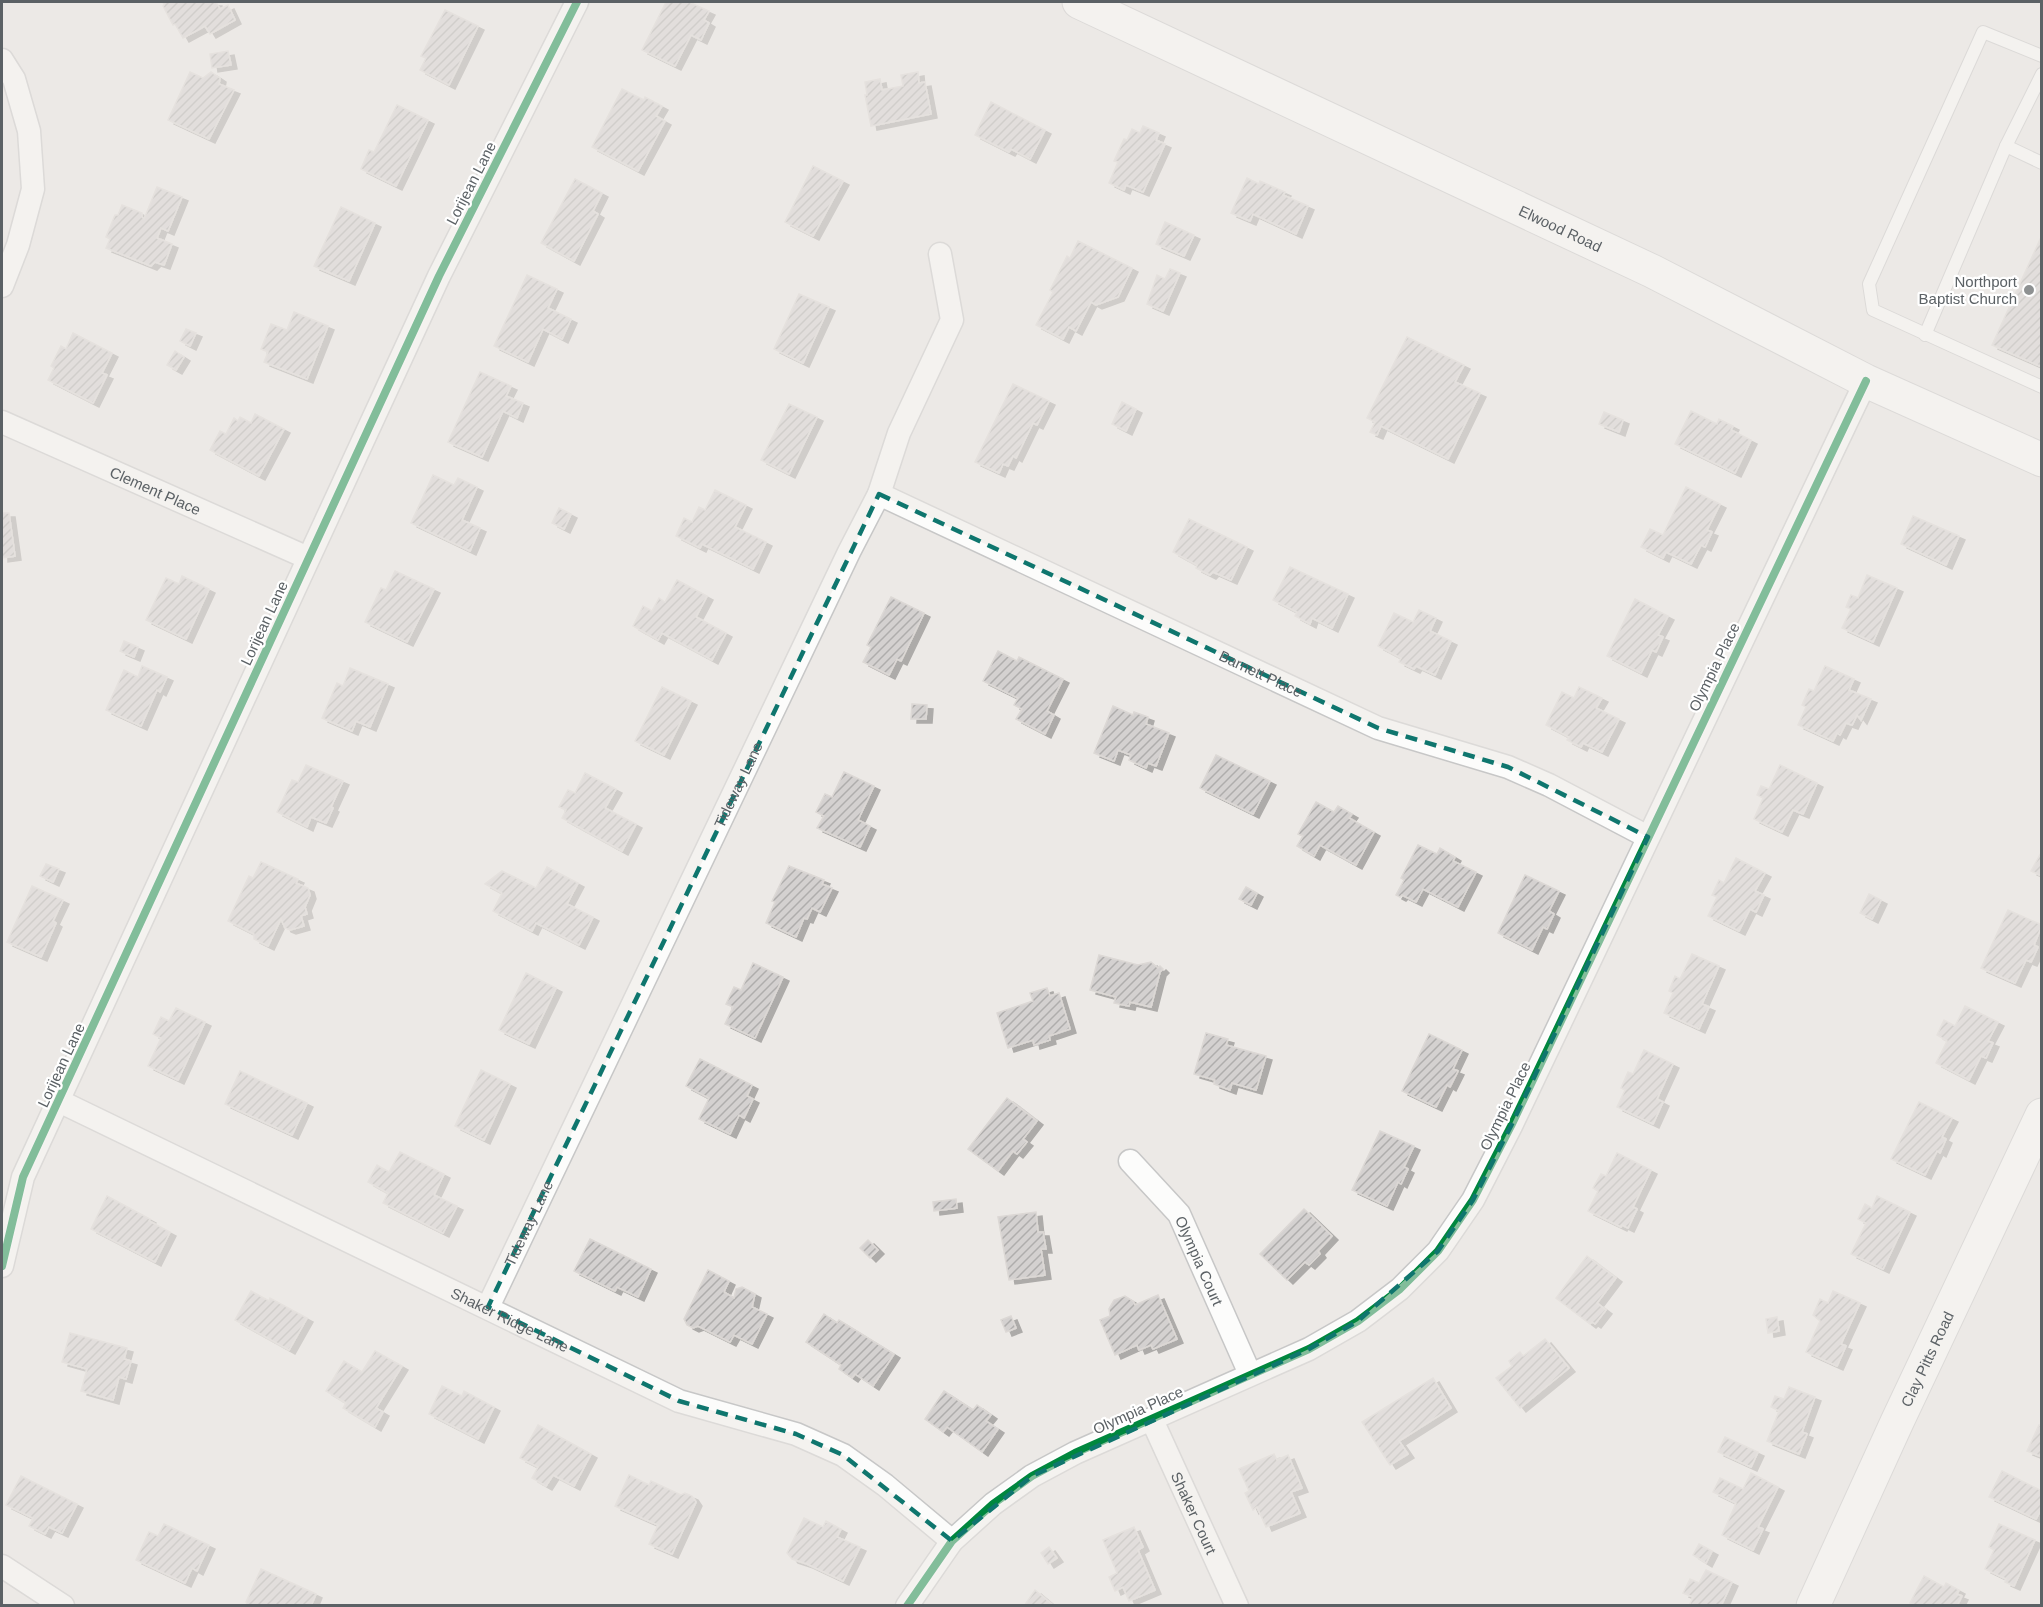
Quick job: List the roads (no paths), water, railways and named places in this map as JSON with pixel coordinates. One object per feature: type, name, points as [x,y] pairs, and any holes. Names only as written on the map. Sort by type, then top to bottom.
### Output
[{"type":"main road","name":"Elwood Road","points":[[1080,2],[1652,272],[1866,381],[2042,460]]},
{"type":"main road","name":"Clay Pitts Road","points":[[1813,1605],[2042,1115]]},
{"type":"street","name":"Lorijean Lane","points":[[2,1266],[23,1177],[440,276],[577,2]]},
{"type":"street","points":[[2,60],[14,79],[29,131],[33,189],[18,245],[2,286]]},
{"type":"street","name":"Tideway Lane","points":[[488,1307],[844,562],[879,494],[899,433],[952,320],[940,254]]},
{"type":"street","name":"Olympia Place","points":[[907,1605],[952,1541],[993,1504],[1032,1476],[1075,1453],[1310,1349],[1358,1322],[1400,1289],[1438,1251],[1473,1200],[1484,1179],[1866,381]]},
{"type":"street","name":"Clement Place","points":[[2,422],[308,558]]},
{"type":"street","name":"Barnett Place","points":[[879,494],[1378,728],[1508,767],[1550,785],[1648,837]]},
{"type":"street","name":"Shaker Ridge Lane","points":[[59,1101],[679,1401],[796,1434],[843,1455],[885,1485],[952,1541]]},
{"type":"street","name":"Olympia Court","points":[[1130,1161],[1179,1214],[1251,1374]]},
{"type":"street","name":"Shaker Court","points":[[1152,1420],[1237,1605]]},
{"type":"street","points":[[2,1566],[63,1605]]},
{"type":"lane","points":[[2042,56],[1983,32],[1869,284],[1873,310],[2042,387]]},
{"type":"lane","points":[[1925,335],[2006,147],[2042,74]]},
{"type":"lane","points":[[2006,147],[2042,163]]},
{"type":"place","name":"Northport Baptist Church","points":[[2029,290]]}]
